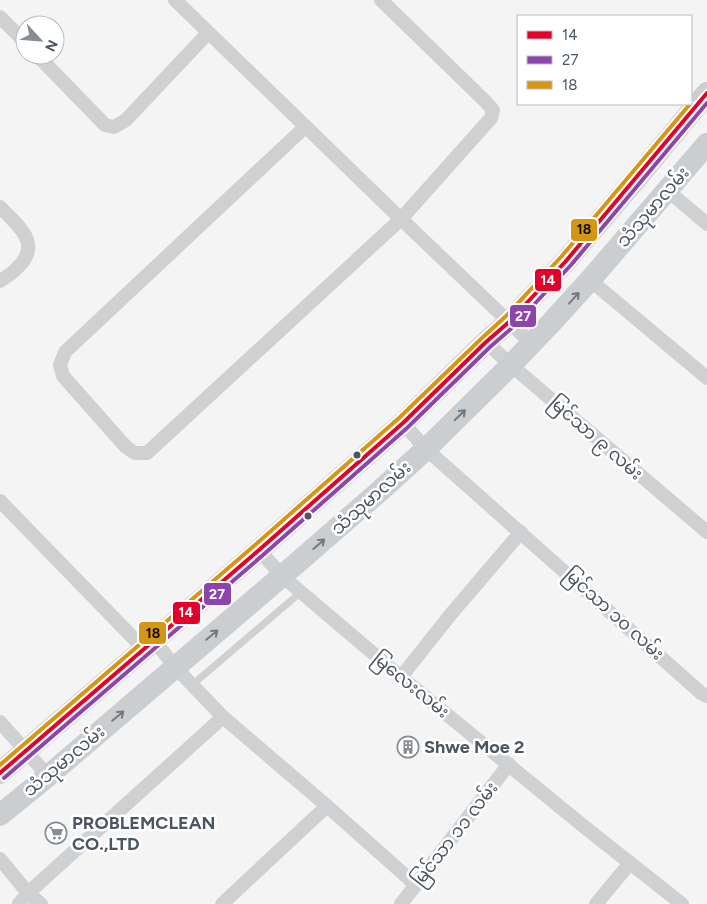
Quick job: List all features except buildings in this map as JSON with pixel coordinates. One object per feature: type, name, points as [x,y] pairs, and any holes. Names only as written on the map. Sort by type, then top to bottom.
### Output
[{"type":"main road","name":"သံသုမာလမ်း","points":[[0,773],[20,744],[149,645],[403,423],[508,322],[566,261],[707,93]]},
{"type":"main road","name":"သံသုမာလမ်း","points":[[0,815],[282,576],[382,490],[426,449],[511,365],[590,280],[707,144]]},
{"type":"street","points":[[174,0],[531,343]]},
{"type":"street","points":[[306,127],[65,352],[60,365],[63,376],[126,447],[135,453],[147,453],[401,219],[491,118],[493,110],[480,96],[381,0]]},
{"type":"street","points":[[0,17],[15,32]]},
{"type":"street","points":[[47,65],[105,125],[114,127],[126,120],[208,34]]},
{"type":"street","points":[[668,191],[707,224]]},
{"type":"street","points":[[0,207],[22,231],[28,241],[28,252],[24,261],[16,270],[0,281]]},
{"type":"street","points":[[590,280],[707,378]]},
{"type":"street","name":"မြင်သာ ၉ လမ်း","points":[[486,342],[707,532]]},
{"type":"street","name":"မြင်သာ ၁၀ လမ်း","points":[[403,423],[426,449],[701,693],[707,696]]},
{"type":"street","points":[[0,501],[149,645],[175,667],[222,717],[416,885]]},
{"type":"street","points":[[401,677],[451,614],[521,532]]},
{"type":"street","name":"မြလေးလမ်း","points":[[259,550],[282,576],[401,677],[682,904]]},
{"type":"street","points":[[19,904],[28,893],[222,717]]},
{"type":"street","points":[[0,722],[48,776]]},
{"type":"street","name":"မြင်သာ ၁၁ လမ်း","points":[[401,904],[509,764]]},
{"type":"street","points":[[222,904],[327,806]]},
{"type":"street","points":[[0,859],[28,893],[41,904]]},
{"type":"street","points":[[596,904],[630,863]]},
{"type":"lane","points":[[192,685],[301,592]]},
{"type":"lane","points":[[0,733],[20,744]]},
{"type":"transit line","name":"14","points":[[0,773],[403,423],[509,322],[566,261],[707,93]]},
{"type":"transit line","name":"27","points":[[4,778],[407,428],[513,327],[571,265],[707,103]]},
{"type":"transit line","name":"18","points":[[0,765],[399,418],[505,317],[561,257],[689,105]]},
{"type":"place","name":"Shwe Moe 2","points":[[408,747]]},
{"type":"place","name":"PROBLEMCLEAN CO.,LTD","points":[[56,833]]}]
